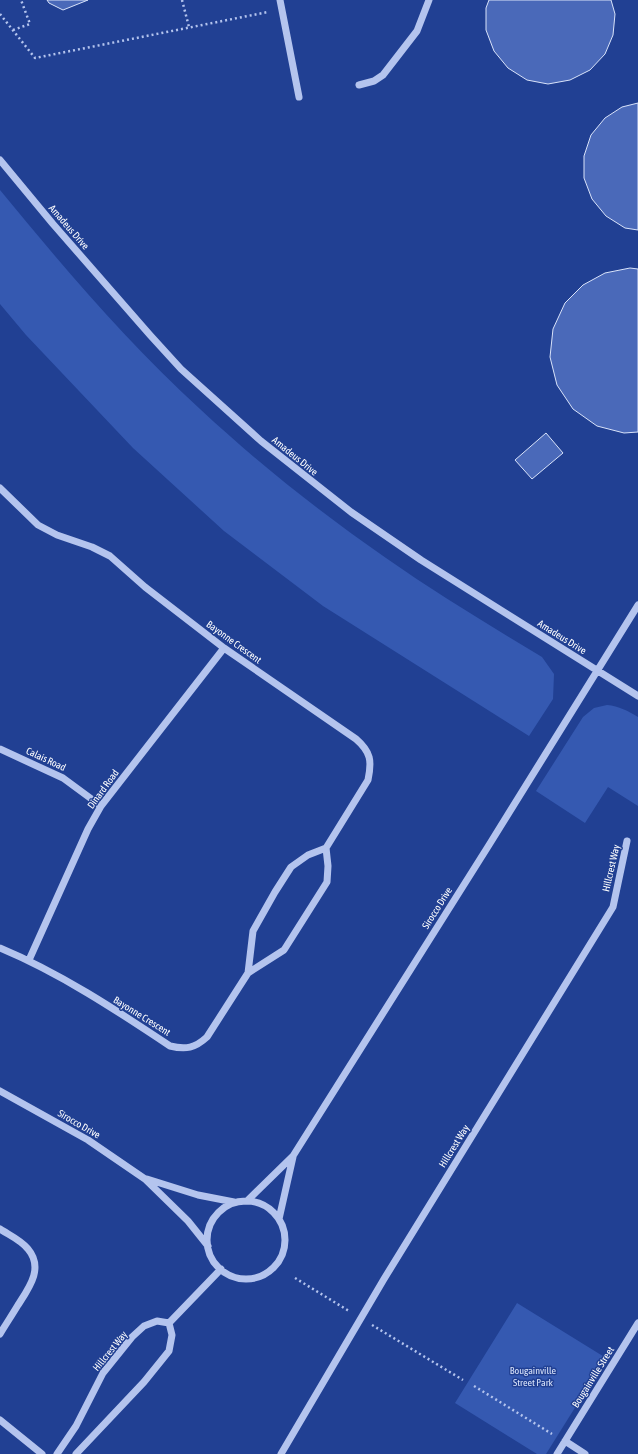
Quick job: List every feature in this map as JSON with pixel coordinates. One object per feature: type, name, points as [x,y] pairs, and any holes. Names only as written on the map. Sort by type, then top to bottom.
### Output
[{"type":"street","points":[[280,0],[299,97]]},
{"type":"street","points":[[359,85],[374,82],[383,75],[417,31],[429,0]]},
{"type":"street","name":"Amadeus Drive","points":[[0,160],[53,224],[181,369],[261,441],[351,512],[421,560],[638,696]]},
{"type":"street","name":"Bayonne Crescent","points":[[0,488],[38,525],[57,536],[92,547],[110,556],[145,587],[224,648],[356,739],[369,757],[371,768],[368,780],[326,848],[308,855],[291,867],[253,931],[248,973]]},
{"type":"street","name":"Sirocco Drive","points":[[247,1200],[293,1156],[638,605]]},
{"type":"street","name":"Dinard Road","points":[[29,960],[88,829],[101,806],[224,648]]},
{"type":"street","name":"Calais Road","points":[[0,749],[63,778],[101,806]]},
{"type":"street","name":"Hillcrest Way","points":[[281,1454],[388,1272],[613,907],[627,841]]},
{"type":"street","name":"Bayonne Crescent","points":[[0,948],[29,960],[77,987],[170,1046],[189,1048],[199,1045],[207,1037],[248,973],[284,950],[327,882],[328,866],[326,848]]},
{"type":"street","name":"Sirocco Drive","points":[[0,1091],[88,1140],[145,1179],[188,1221],[208,1246]]},
{"type":"street","name":"Sirocco Drive","points":[[279,1219],[293,1156]]},
{"type":"street","name":"Sirocco Drive","points":[[145,1179],[198,1195],[234,1202]]},
{"type":"street","points":[[247,1200],[259,1203],[271,1210],[279,1219],[284,1232],[285,1245],[281,1257],[273,1268],[262,1275],[250,1279],[237,1278],[224,1273],[209,1253],[207,1241],[208,1228],[214,1217],[223,1208],[234,1202],[247,1200]]},
{"type":"street","points":[[0,1229],[28,1249],[34,1262],[35,1269],[31,1284],[0,1334]]},
{"type":"street","points":[[76,1454],[144,1382],[169,1350],[172,1335],[169,1323],[221,1269]]},
{"type":"street","name":"Hillcrest Way","points":[[57,1454],[76,1426],[103,1373],[132,1337],[144,1326],[157,1320],[169,1323]]},
{"type":"street","name":"Bougainville Street","points":[[556,1454],[638,1323]]},
{"type":"street","points":[[0,1420],[42,1454]]},
{"type":"street","points":[[564,1441],[585,1454]]},
{"type":"path","points":[[13,30],[30,24],[21,0]]},
{"type":"path","points":[[182,0],[189,27]]},
{"type":"path","points":[[0,14],[35,58],[281,9]]},
{"type":"path","points":[[295,1278],[463,1380]]},
{"type":"path","points":[[474,1386],[564,1441]]},
{"type":"green space","points":[[0,190],[72,276],[121,330],[173,383],[244,449],[314,505],[386,558],[443,596],[542,657],[554,674],[553,699],[529,736],[323,606],[224,531],[133,448],[26,335],[0,304]]},
{"type":"green space","points":[[607,705],[616,706],[638,717],[638,806],[608,787],[585,823],[536,791],[583,717],[594,708]]},
{"type":"green space","name":"Bougainville Street Park","points":[[517,1303],[606,1358],[546,1454],[537,1454],[455,1403]]},
{"type":"building","points":[[47,0],[88,0],[63,10],[49,3]]},
{"type":"building","points":[[489,0],[611,0],[615,14],[613,35],[605,54],[590,70],[570,80],[548,84],[527,80],[508,68],[494,51],[486,30],[486,8]]},
{"type":"building","points":[[638,103],[638,230],[625,228],[606,216],[592,199],[584,178],[584,156],[591,135],[605,118],[622,107]]},
{"type":"building","points":[[630,268],[638,269],[638,432],[624,433],[597,426],[573,409],[557,385],[550,357],[553,329],[565,303],[583,285],[605,273]]},
{"type":"building","points":[[546,433],[563,453],[532,479],[515,460]]}]
